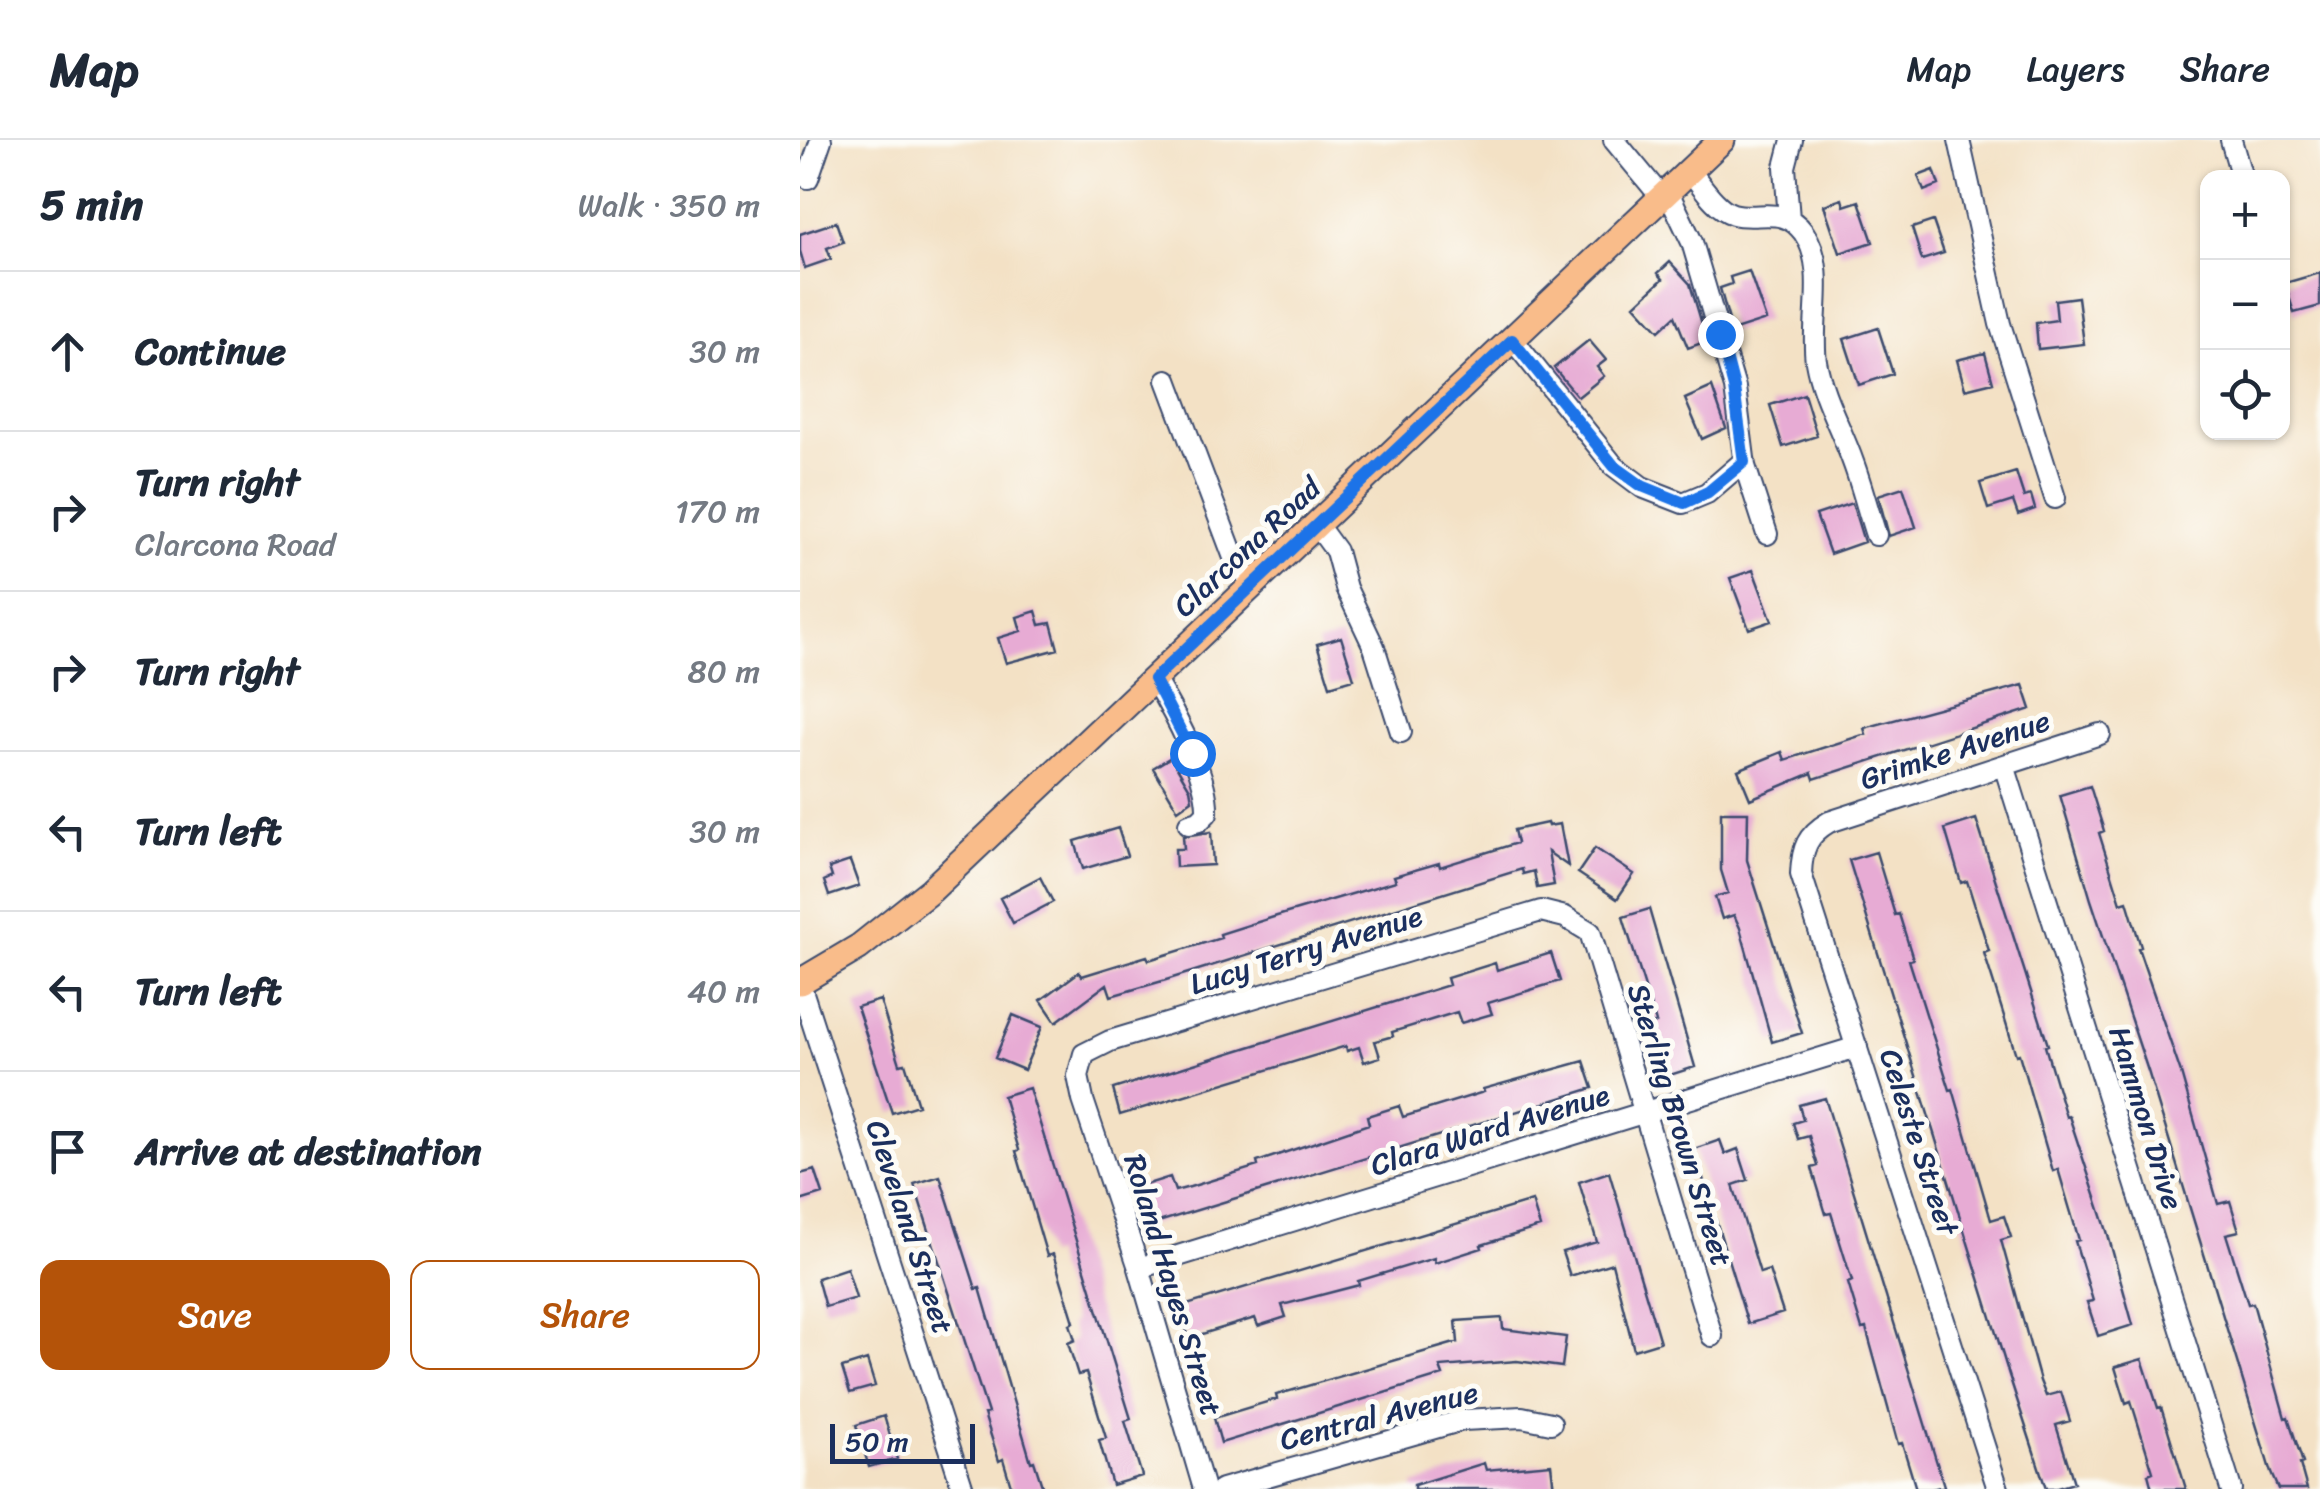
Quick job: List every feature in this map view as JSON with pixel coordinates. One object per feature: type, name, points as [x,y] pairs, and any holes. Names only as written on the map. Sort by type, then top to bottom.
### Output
[{"type":"main road","name":"Clarcona Road","points":[[800,983],[860,947],[930,890],[1722,140]]},
{"type":"street","points":[[808,178],[821,140]]},
{"type":"street","points":[[1614,140],[1665,195],[1692,242],[1734,388],[1744,462],[1767,534]]},
{"type":"street","points":[[1788,219],[1785,167],[1792,140]]},
{"type":"street","points":[[1959,140],[2000,324],[2055,498]]},
{"type":"street","points":[[2231,140],[2240,170]]},
{"type":"street","points":[[1690,171],[1732,214],[1788,219],[1803,231],[1818,268],[1814,340],[1817,366],[1876,535]]},
{"type":"street","points":[[1512,340],[1614,466],[1642,486],[1684,503],[1708,492],[1744,462]]},
{"type":"street","points":[[1167,380],[1233,555],[1253,585]]},
{"type":"street","points":[[1317,526],[1336,551],[1346,588],[1374,647],[1401,732]]},
{"type":"street","points":[[1154,679],[1192,753],[1206,792],[1207,812],[1199,821],[1188,824]]},
{"type":"street","name":"Grimke Avenue","points":[[1829,822],[2100,734]]},
{"type":"street","name":"Hammon Drive","points":[[2004,765],[2231,1489]]},
{"type":"street","name":"Celeste Street","points":[[1829,822],[1812,832],[1802,851],[1802,874],[1998,1489]]},
{"type":"street","name":"Lucy Terry Avenue","points":[[1083,1100],[1078,1076],[1084,1054],[1110,1040],[1541,911],[1566,916],[1590,932]]},
{"type":"street","name":"Sterling Brown Street","points":[[1590,932],[1712,1336]]},
{"type":"street","name":"Cleveland Street","points":[[800,983],[962,1489]]},
{"type":"street","name":"Clara Ward Avenue","points":[[1140,1268],[1857,1047]]},
{"type":"street","name":"Roland Hayes Street","points":[[1083,1100],[1140,1268],[1204,1489]]},
{"type":"street","name":"Central Avenue","points":[[1222,1489],[1463,1420],[1522,1417],[1551,1424]]},
{"type":"building","points":[[1934,170],[1939,185],[1924,191],[1918,176]]},
{"type":"building","points":[[1842,199],[1844,206],[1859,201],[1873,242],[1840,253],[1824,205]]},
{"type":"building","points":[[1933,221],[1944,253],[1922,260],[1912,228]]},
{"type":"building","points":[[836,222],[843,242],[827,248],[831,259],[805,268],[800,234]]},
{"type":"building","points":[[1670,262],[1690,284],[1707,341],[1688,348],[1675,316],[1659,331],[1635,305],[1663,279],[1658,273]]},
{"type":"building","points":[[1749,271],[1766,320],[1732,331],[1720,288],[1732,284],[1730,277]]},
{"type":"building","points":[[2320,273],[2320,306],[2294,313],[2290,282]]},
{"type":"building","points":[[2078,297],[2084,344],[2038,349],[2036,323],[2057,320],[2055,300]]},
{"type":"building","points":[[1878,328],[1893,374],[1859,385],[1844,339]]},
{"type":"building","points":[[1589,340],[1606,360],[1597,367],[1604,376],[1578,397],[1554,368]]},
{"type":"building","points":[[1985,353],[1993,382],[1965,389],[1957,360]]},
{"type":"building","points":[[1712,387],[1726,428],[1702,439],[1685,399]]},
{"type":"building","points":[[1804,394],[1817,436],[1783,447],[1770,405]]},
{"type":"building","points":[[2016,472],[2024,497],[2031,495],[2035,509],[2018,515],[2013,501],[1988,509],[1980,483]]},
{"type":"building","points":[[1903,487],[1916,527],[1889,536],[1878,495]]},
{"type":"building","points":[[1852,503],[1864,542],[1830,554],[1816,515]]},
{"type":"building","points":[[1753,570],[1772,621],[1749,629],[1730,578]]},
{"type":"building","points":[[1036,611],[1040,625],[1051,623],[1058,649],[1006,663],[998,638],[1021,631],[1017,617]]},
{"type":"building","points":[[1341,637],[1354,679],[1330,686],[1317,644]]},
{"type":"building","points":[[2023,685],[2031,709],[1814,779],[1812,773],[1750,799],[1738,770],[1782,752],[1785,760],[1866,734],[1864,728]]},
{"type":"building","points":[[1171,757],[1190,789],[1192,800],[1178,810],[1153,768]]},
{"type":"building","points":[[2090,786],[2104,831],[2099,833],[2121,903],[2127,901],[2218,1204],[2230,1201],[2239,1231],[2226,1234],[2248,1304],[2253,1303],[2285,1418],[2288,1417],[2303,1463],[2300,1464],[2307,1489],[2278,1489],[2271,1473],[2148,1071],[2091,900],[2060,795]]},
{"type":"building","points":[[1721,812],[1748,812],[1747,860],[1802,1033],[1772,1042],[1740,928],[1734,915],[1722,919],[1715,897],[1728,893],[1721,870]]},
{"type":"building","points":[[1976,819],[2048,1045],[2045,1046],[2066,1117],[2069,1116],[2107,1231],[2133,1325],[2098,1336],[2087,1302],[2093,1301],[2075,1241],[2079,1240],[2058,1169],[2053,1171],[1984,953],[1989,951],[1967,881],[1961,883],[1945,829]]},
{"type":"building","points":[[1560,824],[1568,866],[1548,852],[1554,885],[1537,888],[1534,871],[1523,874],[1522,869],[1111,996],[1107,984],[1056,1022],[1041,1000],[1079,972],[1082,976],[1147,956],[1149,960],[1221,938],[1220,934],[1396,881],[1394,876],[1439,863],[1440,867],[1517,843],[1514,830]]},
{"type":"building","points":[[1118,828],[1127,856],[1083,869],[1075,841]]},
{"type":"building","points":[[1211,832],[1213,865],[1176,867],[1175,849],[1184,849],[1183,836]]},
{"type":"building","points":[[1595,848],[1634,874],[1617,899],[1578,873]]},
{"type":"building","points":[[1876,852],[1895,915],[1899,914],[1913,959],[1909,960],[1950,1090],[1953,1089],[1991,1220],[2004,1216],[2011,1237],[2001,1240],[2040,1381],[2046,1396],[2061,1392],[2070,1421],[2056,1425],[2074,1483],[2054,1489],[2046,1489],[1849,860]]},
{"type":"building","points":[[850,861],[859,886],[829,896],[824,881],[832,877],[829,868]]},
{"type":"building","points":[[1040,877],[1053,902],[1013,923],[1000,898]]},
{"type":"building","points":[[1649,909],[1695,1067],[1667,1076],[1656,1041],[1639,1046],[1634,1030],[1656,1023],[1623,917]]},
{"type":"building","points":[[1551,953],[1560,981],[1488,1003],[1492,1014],[1461,1023],[1457,1012],[1392,1032],[1393,1036],[1375,1041],[1380,1057],[1364,1062],[1359,1047],[1347,1051],[1346,1046],[1120,1115],[1113,1089],[1449,985],[1447,978],[1495,963],[1497,970]]},
{"type":"building","points":[[880,1000],[918,1105],[892,1113],[857,1007]]},
{"type":"building","points":[[1013,1015],[1042,1027],[1024,1070],[995,1058]]},
{"type":"building","points":[[1584,1061],[1593,1088],[1149,1225],[1138,1187],[1170,1177],[1175,1191],[1190,1187],[1369,1124],[1367,1116],[1399,1106],[1403,1117],[1484,1092],[1483,1089]]},
{"type":"building","points":[[1029,1088],[1131,1419],[1125,1421],[1142,1476],[1112,1485],[1099,1440],[1106,1438],[1086,1373],[1078,1375],[1068,1343],[1075,1340],[1070,1324],[1074,1322],[1053,1254],[1047,1256],[1003,1096]]},
{"type":"building","points":[[1825,1098],[1944,1486],[1916,1489],[1902,1443],[1898,1444],[1866,1328],[1862,1329],[1831,1213],[1826,1214],[1812,1168],[1818,1166],[1809,1136],[1798,1139],[1793,1123],[1803,1120],[1799,1105]]},
{"type":"building","points":[[1720,1140],[1725,1154],[1738,1149],[1748,1180],[1733,1185],[1760,1273],[1769,1270],[1783,1313],[1748,1324],[1694,1149]]},
{"type":"building","points":[[815,1170],[823,1194],[800,1201],[800,1174]]},
{"type":"building","points":[[1609,1172],[1660,1342],[1634,1350],[1612,1263],[1570,1276],[1562,1252],[1597,1242],[1579,1182]]},
{"type":"building","points":[[940,1176],[1043,1489],[1012,1489],[1003,1459],[999,1461],[984,1414],[988,1413],[914,1184]]},
{"type":"building","points":[[1532,1201],[1540,1227],[1435,1263],[1434,1258],[1358,1281],[1359,1285],[1282,1305],[1286,1317],[1258,1326],[1255,1318],[1189,1338],[1180,1307]]},
{"type":"building","points":[[847,1268],[856,1298],[825,1307],[817,1278]]},
{"type":"building","points":[[1502,1318],[1503,1329],[1566,1337],[1562,1367],[1517,1361],[1440,1367],[1443,1375],[1221,1443],[1214,1418],[1277,1399],[1276,1395],[1458,1342],[1456,1321]]},
{"type":"building","points":[[2142,1359],[2186,1489],[2152,1489],[2148,1474],[2153,1472],[2131,1401],[2126,1403],[2115,1367]]},
{"type":"building","points":[[867,1360],[875,1386],[850,1393],[842,1368]]},
{"type":"building","points":[[884,1416],[897,1459],[869,1467],[856,1425]]},
{"type":"building","points":[[1484,1463],[1486,1470],[1551,1464],[1554,1489],[1414,1489],[1414,1485]]},
{"type":"route","points":[[1192,753],[1154,679],[1512,340],[1614,466],[1642,486],[1684,503],[1708,492],[1744,462],[1734,388],[1720,334]]}]
